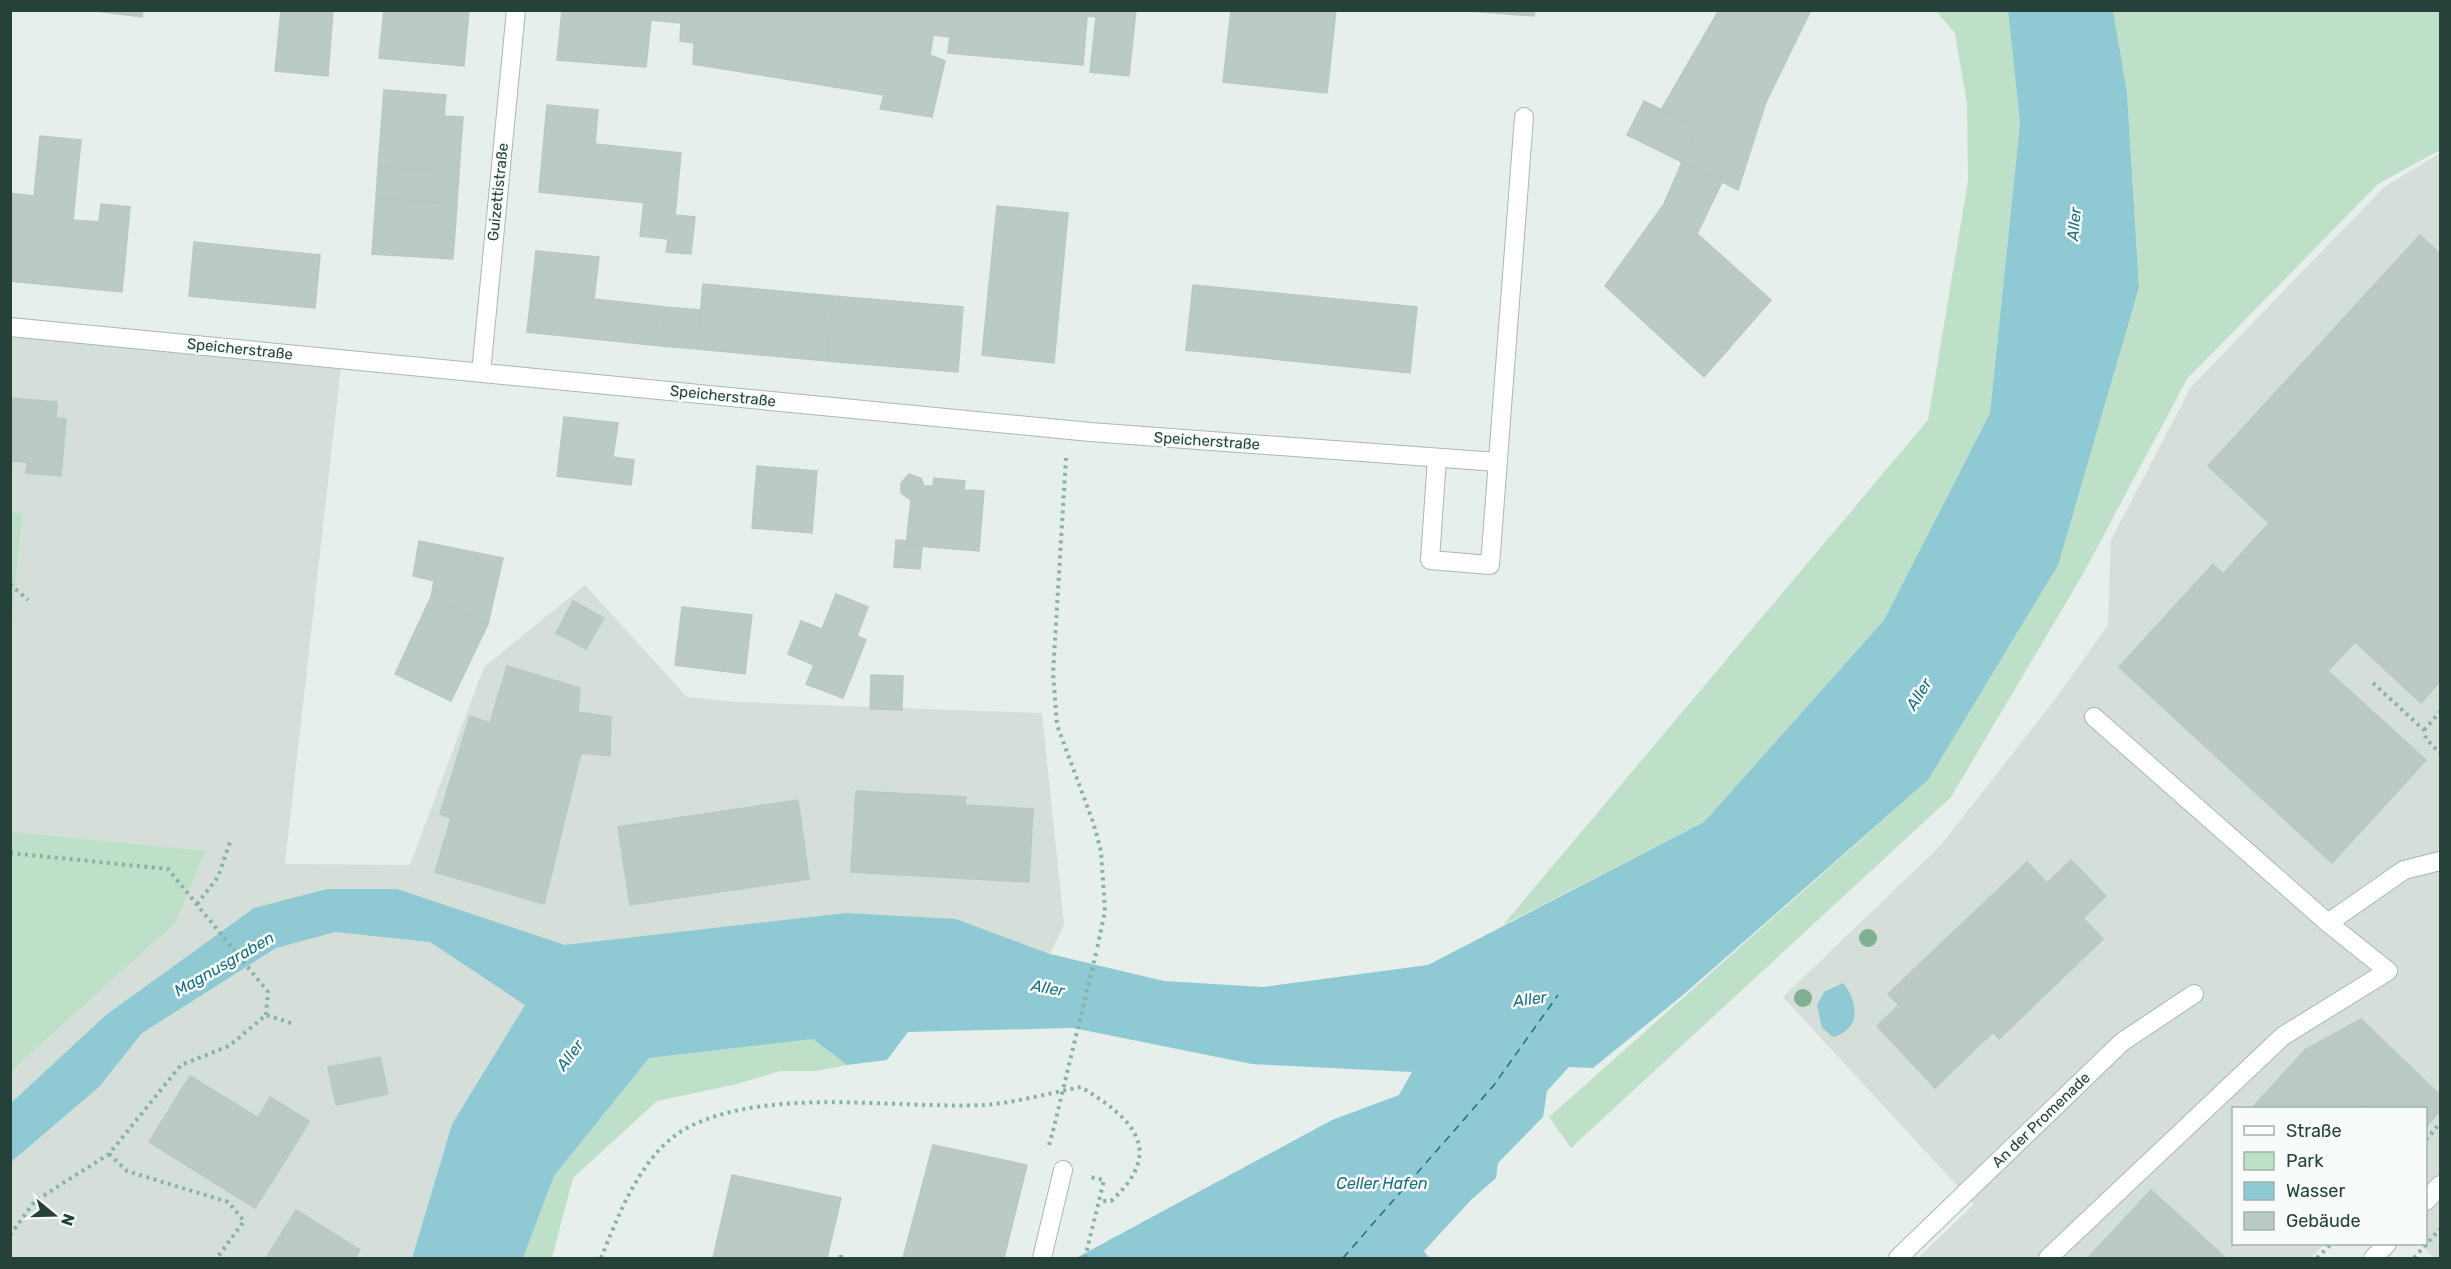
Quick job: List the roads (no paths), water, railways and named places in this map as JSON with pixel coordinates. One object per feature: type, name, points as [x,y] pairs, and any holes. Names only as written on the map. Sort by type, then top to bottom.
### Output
[{"type":"street","name":"Guizettistraße","points":[[481,373],[516,10]]},
{"type":"street","points":[[1437,458],[1430,560],[1490,565],[1524,117]]},
{"type":"street","name":"Speicherstraße","points":[[10,327],[1068,430],[1497,462]]},
{"type":"street","points":[[2048,1258],[2225,1088],[2283,1036],[2388,971],[2328,923],[2094,717]]},
{"type":"street","points":[[2328,923],[2404,870],[2440,861]]},
{"type":"street","name":"An der Promenade","points":[[1898,1258],[2122,1042],[2194,994]]},
{"type":"street","points":[[1042,1258],[1063,1170]]},
{"type":"street","points":[[2427,1200],[2440,1185]]},
{"type":"street","points":[[2373,1258],[2386,1245]]},
{"type":"water","points":[[2008,11],[2113,11],[2127,92],[2139,287],[2058,565],[1928,780],[1683,995],[1593,1068],[1569,1067],[1547,1091],[1543,1117],[1498,1163],[1496,1178],[1471,1200],[1424,1251],[1429,1258],[1076,1258],[1332,1120],[1399,1095],[1412,1072],[1252,1064],[1073,1028],[908,1032],[887,1060],[847,1065],[813,1039],[649,1058],[554,1176],[523,1258],[412,1258],[452,1124],[525,1005],[430,942],[335,932],[276,948],[142,1033],[99,1087],[11,1162],[11,1103],[106,1015],[254,908],[327,889],[397,889],[565,945],[846,913],[956,919],[1050,954],[1164,981],[1263,987],[1428,965],[1704,822],[1884,620],[1990,413],[2020,123]]},
{"type":"water","points":[[1843,983],[1852,999],[1855,1014],[1849,1028],[1833,1037],[1822,1028],[1817,1005],[1824,992]]},
{"type":"water label","name":"Aller","points":[[2074,224]]},
{"type":"water label","name":"Aller","points":[[1919,694]]},
{"type":"water label","name":"Magnusgraben","points":[[224,964]]},
{"type":"water label","name":"Aller","points":[[1048,988]]},
{"type":"water label","name":"Aller","points":[[1530,999]]},
{"type":"water label","name":"Aller","points":[[570,1055]]},
{"type":"water label","name":"Celler Hafen","points":[[1382,1183]]}]
